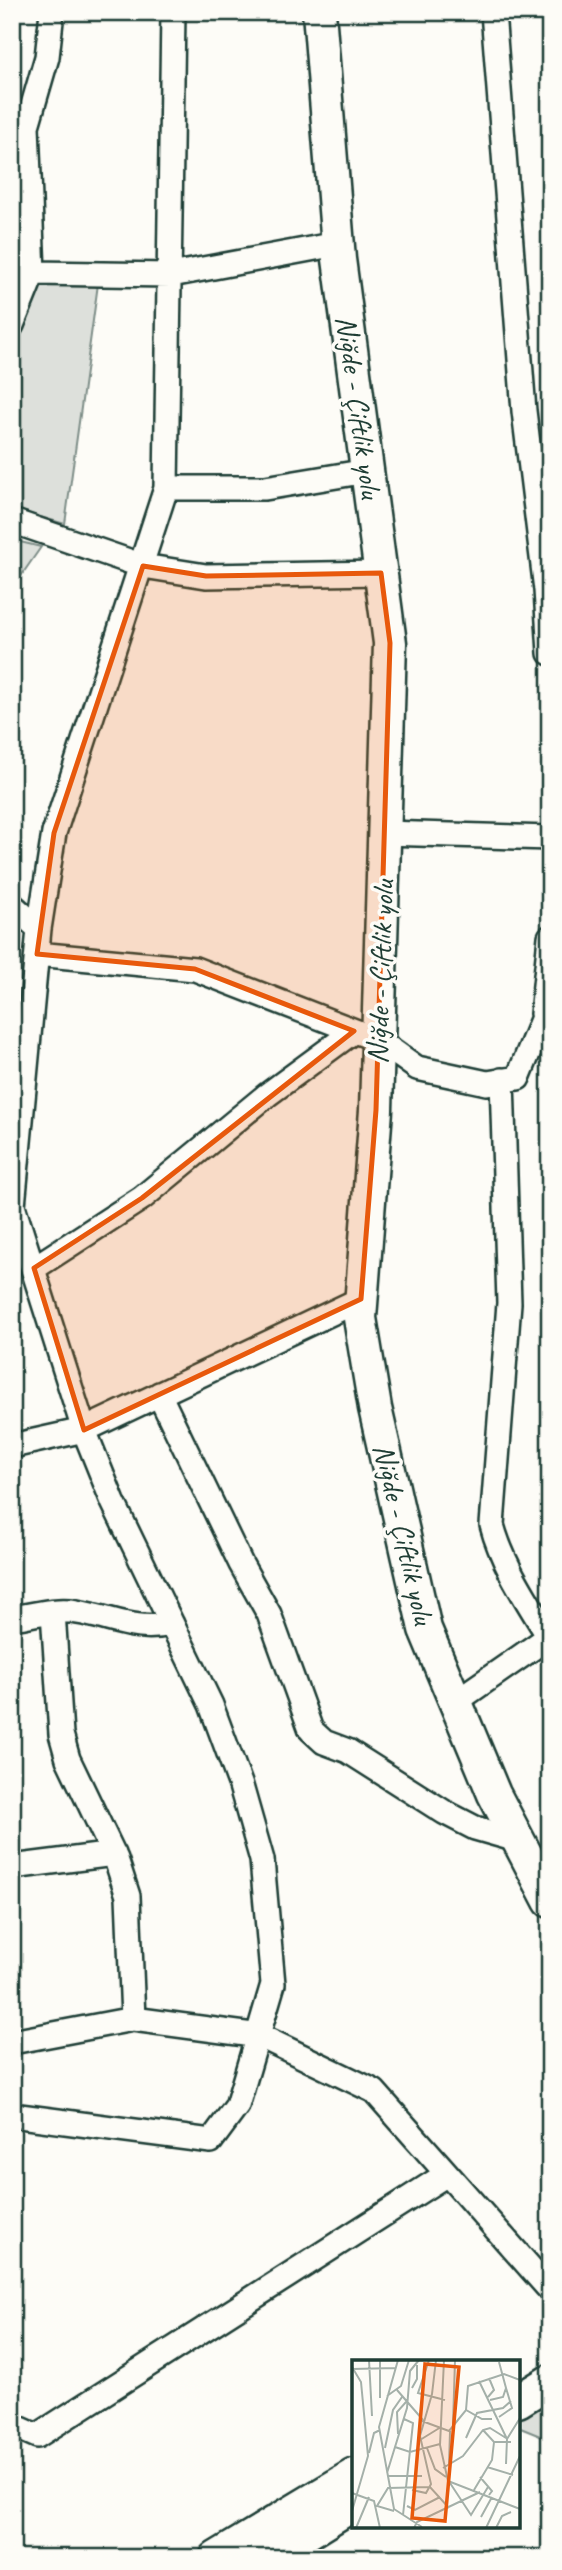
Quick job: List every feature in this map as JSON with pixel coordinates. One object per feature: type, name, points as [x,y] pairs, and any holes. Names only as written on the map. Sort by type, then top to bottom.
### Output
[{"type":"main road","name":"Niğde - Çiftlik yolu","points":[[319,12],[337,244],[390,643],[384,833],[366,1036],[360,1318],[374,1408],[425,1629],[494,1794],[550,1901]]},
{"type":"main road","points":[[520,2375],[550,2357]]},
{"type":"main road","points":[[520,2400],[550,2381]]},
{"type":"main road","points":[[216,2558],[352,2476]]},
{"type":"main road","points":[[267,2558],[352,2505]]},
{"type":"street","points":[[12,325],[33,273],[27,126],[47,57],[52,12]]},
{"type":"street","points":[[12,2115],[211,2141],[237,2106],[260,2036],[273,1984],[262,1860],[241,1786],[211,1705],[113,1502],[84,1430],[13,1206],[39,929],[54,833],[143,566],[166,488],[173,12]]},
{"type":"street","points":[[494,12],[524,411],[546,590],[550,653]]},
{"type":"street","points":[[33,273],[171,275],[337,244]]},
{"type":"street","points":[[166,488],[265,488],[367,471]]},
{"type":"street","points":[[12,521],[143,566],[206,576],[381,573]]},
{"type":"street","points":[[384,833],[550,838]]},
{"type":"street","points":[[12,905],[39,929]]},
{"type":"street","points":[[37,954],[195,969],[366,1036],[417,1068],[487,1083],[518,1077],[546,1007],[550,937]]},
{"type":"street","points":[[34,1269],[142,1198],[267,1095],[366,1036]]},
{"type":"street","points":[[455,1702],[550,1636],[503,1559],[492,1525],[509,1303],[502,1080]]},
{"type":"street","points":[[12,1446],[84,1430],[362,1298]]},
{"type":"street","points":[[159,1394],[241,1564],[269,1614],[311,1730],[324,1742],[348,1751],[444,1812],[475,1828],[517,1840]]},
{"type":"street","points":[[12,1618],[53,1612],[76,1612],[127,1627],[151,1629],[172,1624]]},
{"type":"street","points":[[53,1612],[61,1734],[68,1759],[114,1854],[128,1896],[133,2019]]},
{"type":"street","points":[[12,1867],[114,1854]]},
{"type":"street","points":[[12,2042],[133,2019],[260,2036],[374,2091],[550,2290]]},
{"type":"street","points":[[12,2425],[37,2436],[447,2174]]},
{"type":"highlighted area","points":[[143,566],[206,576],[381,573],[390,643],[376,1110],[361,1299],[84,1430],[34,1268],[142,1198],[354,1031],[195,969],[37,954],[54,833]]},
{"type":"shaded area","points":[[48,281],[98,284],[65,524],[12,509],[12,350],[36,289]]},
{"type":"shaded area","points":[[12,540],[41,547],[12,589]]},
{"type":"shaded area","points":[[550,2392],[550,2440],[520,2428],[520,2409]]}]
